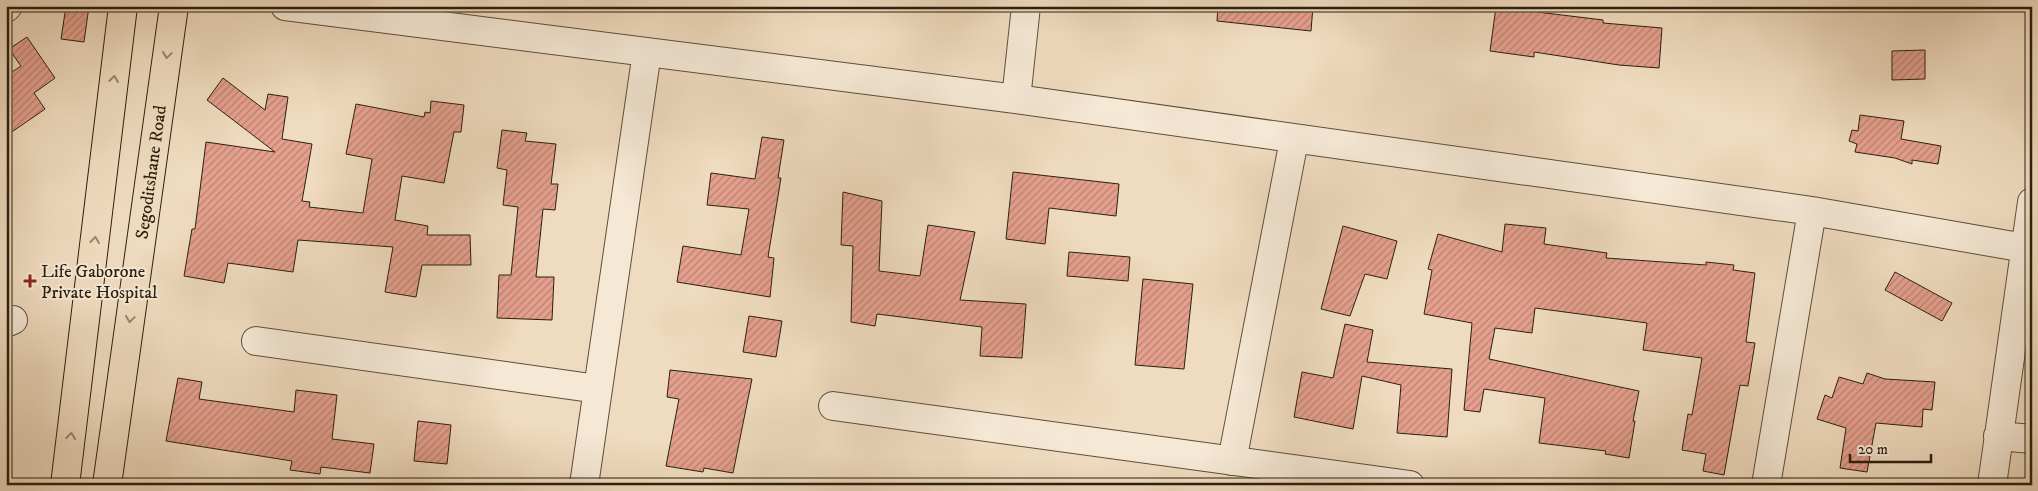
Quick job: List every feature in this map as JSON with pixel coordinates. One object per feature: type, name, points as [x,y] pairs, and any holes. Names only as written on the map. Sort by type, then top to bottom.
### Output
[{"type":"main road","points":[[65,485],[123,6]]},
{"type":"main road","name":"Segoditshane Road","points":[[107,485],[174,6]]},
{"type":"street","points":[[285,6],[1016,99],[1294,140],[1812,211],[2025,248]]},
{"type":"street","points":[[1016,99],[1026,6]]},
{"type":"street","points":[[584,485],[647,52]]},
{"type":"street","points":[[1232,461],[1294,140]]},
{"type":"street","points":[[1992,485],[2032,202]]},
{"type":"street","points":[[1766,485],[1812,211]]},
{"type":"street","points":[[256,341],[598,389]]},
{"type":"street","points":[[834,406],[1410,485]]},
{"type":"street","points":[[1998,436],[2032,439]]},
{"type":"building","points":[[66,6],[89,6],[84,42],[61,39]]},
{"type":"building","points":[[1218,6],[1313,6],[1311,31],[1217,21]]},
{"type":"building","points":[[1496,7],[1603,20],[1603,23],[1662,28],[1659,68],[1619,65],[1534,52],[1534,57],[1490,51]]},
{"type":"building","points":[[27,37],[55,78],[34,93],[45,109],[6,136],[6,76],[21,66],[9,49]]},
{"type":"building","points":[[1925,50],[1925,79],[1892,80],[1892,51]]},
{"type":"building","points":[[223,78],[265,110],[268,94],[288,97],[282,139],[312,144],[302,201],[310,202],[309,207],[363,213],[372,159],[346,154],[356,104],[424,117],[425,112],[430,113],[431,101],[464,105],[461,132],[454,132],[444,183],[402,176],[395,220],[428,226],[427,235],[470,235],[471,265],[422,265],[416,297],[385,292],[393,247],[298,240],[293,272],[228,263],[224,283],[184,276],[192,229],[195,229],[206,142],[275,152],[207,100]]},
{"type":"building","points":[[1860,115],[1904,121],[1901,139],[1941,146],[1938,164],[1912,160],[1912,164],[1895,158],[1855,152],[1857,144],[1849,141],[1852,130],[1858,131]]},
{"type":"building","points":[[502,130],[527,133],[525,141],[556,144],[551,184],[558,184],[555,210],[543,209],[536,277],[554,277],[552,320],[497,318],[499,275],[511,275],[518,207],[503,205],[507,170],[497,168]]},
{"type":"building","points":[[762,137],[784,140],[778,178],[781,178],[768,257],[774,258],[770,297],[677,282],[683,246],[741,255],[749,209],[707,205],[711,173],[755,179]]},
{"type":"building","points":[[1013,172],[1119,184],[1116,216],[1049,208],[1045,244],[1006,239]]},
{"type":"building","points":[[843,192],[882,201],[879,271],[920,276],[928,225],[975,232],[960,300],[1026,304],[1022,358],[980,356],[982,327],[877,314],[875,326],[851,322],[853,246],[841,245]]},
{"type":"building","points":[[1505,224],[1546,228],[1544,244],[1607,253],[1606,258],[1706,265],[1706,262],[1734,265],[1733,270],[1755,273],[1746,342],[1755,343],[1748,386],[1740,385],[1724,475],[1703,471],[1706,454],[1682,450],[1688,414],[1692,415],[1702,358],[1643,350],[1647,323],[1535,308],[1532,333],[1495,328],[1489,359],[1639,391],[1633,421],[1635,421],[1629,458],[1605,454],[1606,451],[1539,443],[1545,398],[1484,389],[1480,412],[1464,410],[1472,323],[1424,314],[1432,270],[1428,269],[1438,234],[1502,252]]},
{"type":"building","points":[[1343,226],[1397,241],[1387,279],[1365,274],[1350,316],[1321,309]]},
{"type":"building","points":[[1069,252],[1130,257],[1128,281],[1067,276]]},
{"type":"building","points":[[1895,272],[1952,303],[1942,321],[1885,290]]},
{"type":"building","points":[[1143,279],[1193,284],[1184,369],[1135,365]]},
{"type":"building","points":[[749,316],[782,321],[776,357],[743,352]]},
{"type":"building","points":[[1345,324],[1373,330],[1367,362],[1452,369],[1447,437],[1397,433],[1401,385],[1362,376],[1353,429],[1294,417],[1302,372],[1333,378]]},
{"type":"building","points":[[670,370],[752,379],[733,473],[704,468],[703,472],[666,466],[679,399],[667,397]]},
{"type":"building","points":[[1867,373],[1885,379],[1935,382],[1932,410],[1923,409],[1922,427],[1876,423],[1867,472],[1840,468],[1846,428],[1817,419],[1825,395],[1832,398],[1839,377],[1863,384]]},
{"type":"building","points":[[178,378],[202,382],[199,399],[294,412],[296,390],[337,395],[332,439],[374,444],[370,473],[321,467],[320,474],[290,470],[292,461],[166,441]]},
{"type":"building","points":[[418,421],[451,425],[447,464],[414,461]]},
{"type":"place","name":"Life Gaborone Private Hospital","points":[[30,281]]}]
